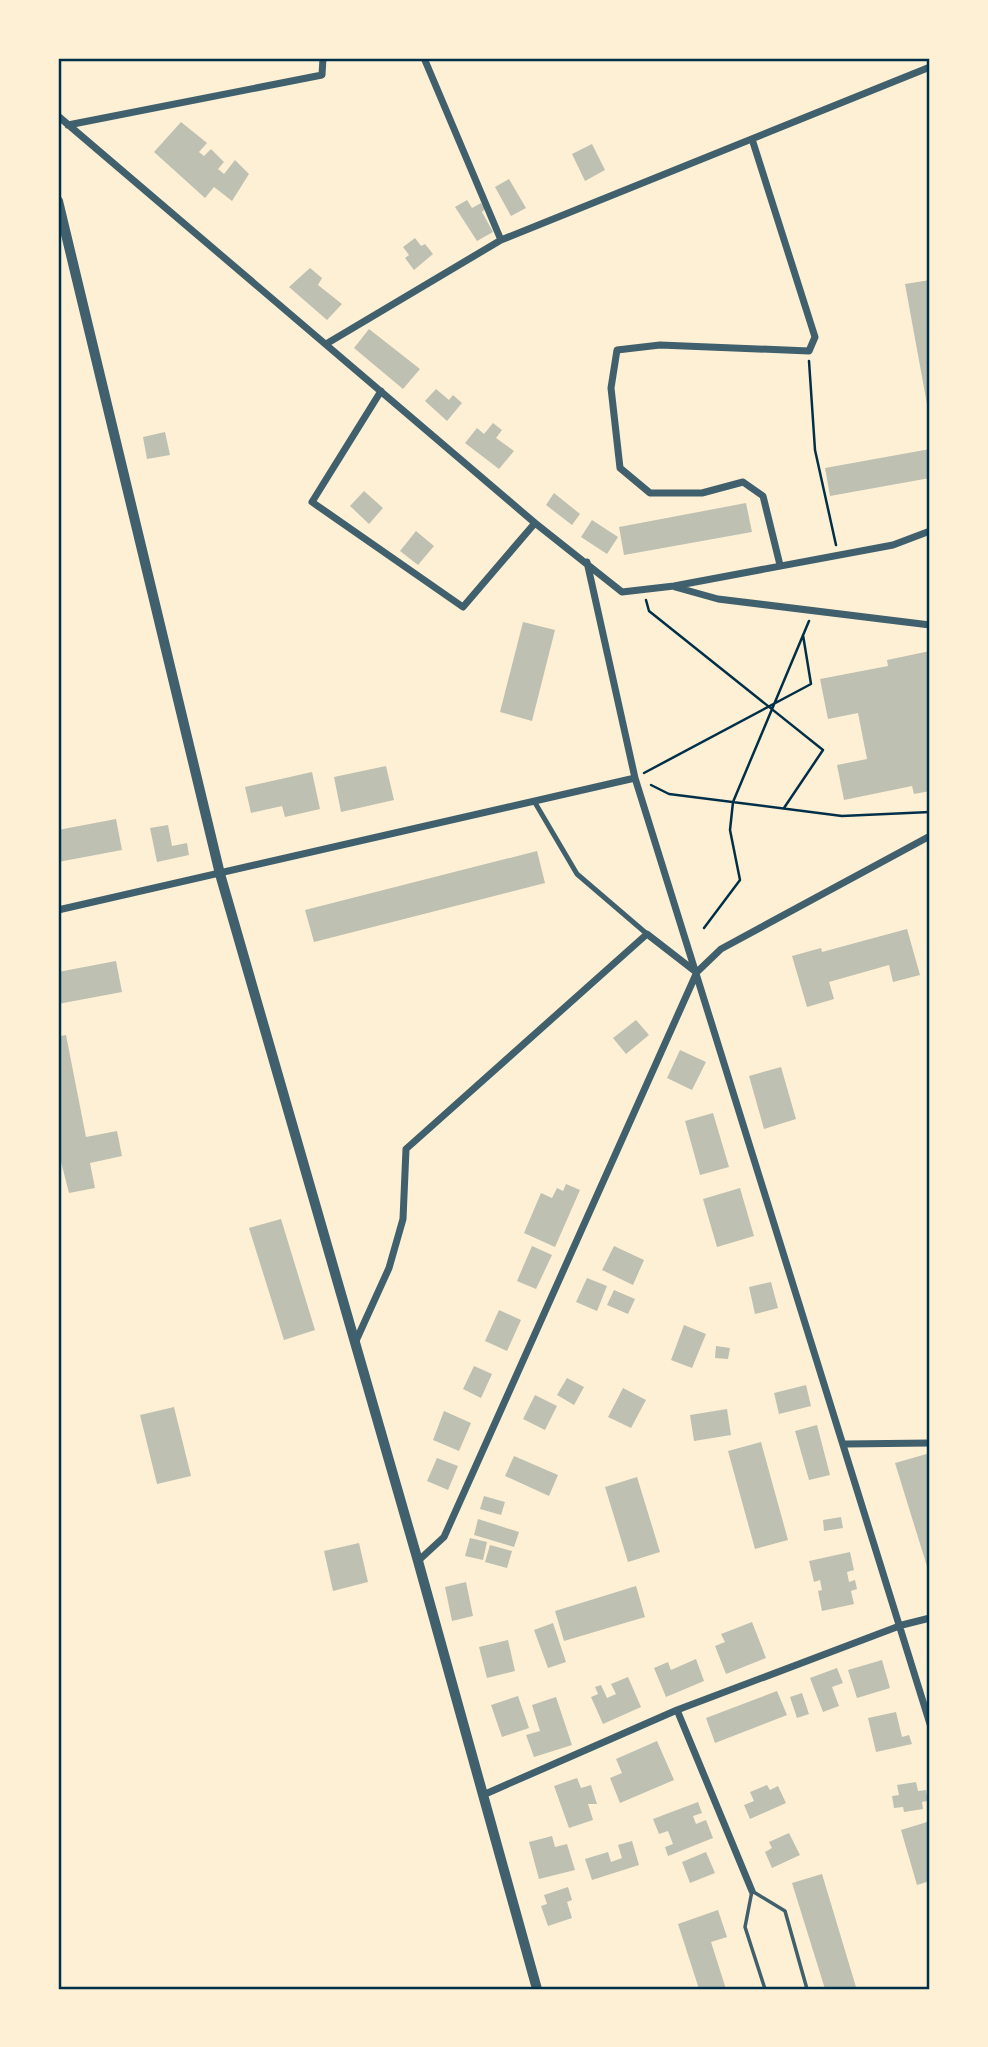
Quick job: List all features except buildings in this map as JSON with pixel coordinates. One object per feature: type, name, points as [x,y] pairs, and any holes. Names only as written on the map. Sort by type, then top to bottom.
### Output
[{"type":"street","points":[[68,125],[322,75],[323,58]]},
{"type":"street","points":[[424,58],[501,240]]},
{"type":"street","points":[[326,344],[501,240],[930,67]]},
{"type":"street","points":[[58,116],[535,523],[622,592],[674,586],[893,545],[930,531]]},
{"type":"street","points":[[752,139],[815,337],[808,351],[660,345],[617,350],[611,387],[620,468],[650,493],[702,493],[743,482],[763,496],[780,565]]},
{"type":"street","points":[[58,201],[220,874],[418,1561],[537,1989]]},
{"type":"street","points":[[381,391],[312,502],[463,607],[535,523]]},
{"type":"street","points":[[587,562],[635,778],[902,1625],[930,1724]]},
{"type":"street","points":[[674,586],[718,599],[930,625]]},
{"type":"street","points":[[58,909],[635,778]]},
{"type":"street","points":[[534,801],[577,874],[647,934],[697,972]]},
{"type":"street","points":[[418,1561],[444,1537],[697,972],[721,949],[930,836]]},
{"type":"street","points":[[355,1343],[389,1268],[403,1219],[406,1149],[647,934]]},
{"type":"street","points":[[845,1444],[930,1443]]},
{"type":"street","points":[[483,1795],[677,1710],[902,1625],[930,1618]]},
{"type":"street","points":[[677,1710],[752,1891]]},
{"type":"lane","points":[[765,1989],[745,1927],[752,1891],[785,1910],[807,1989]]},
{"type":"path","points":[[808,351],[815,450],[838,555]]},
{"type":"path","points":[[643,590],[649,611],[823,750],[784,808]]},
{"type":"path","points":[[704,928],[740,880],[730,830],[733,802],[770,707],[813,612]]},
{"type":"path","points":[[635,778],[811,684],[803,634]]},
{"type":"path","points":[[635,778],[669,793],[842,816],[930,812]]}]
